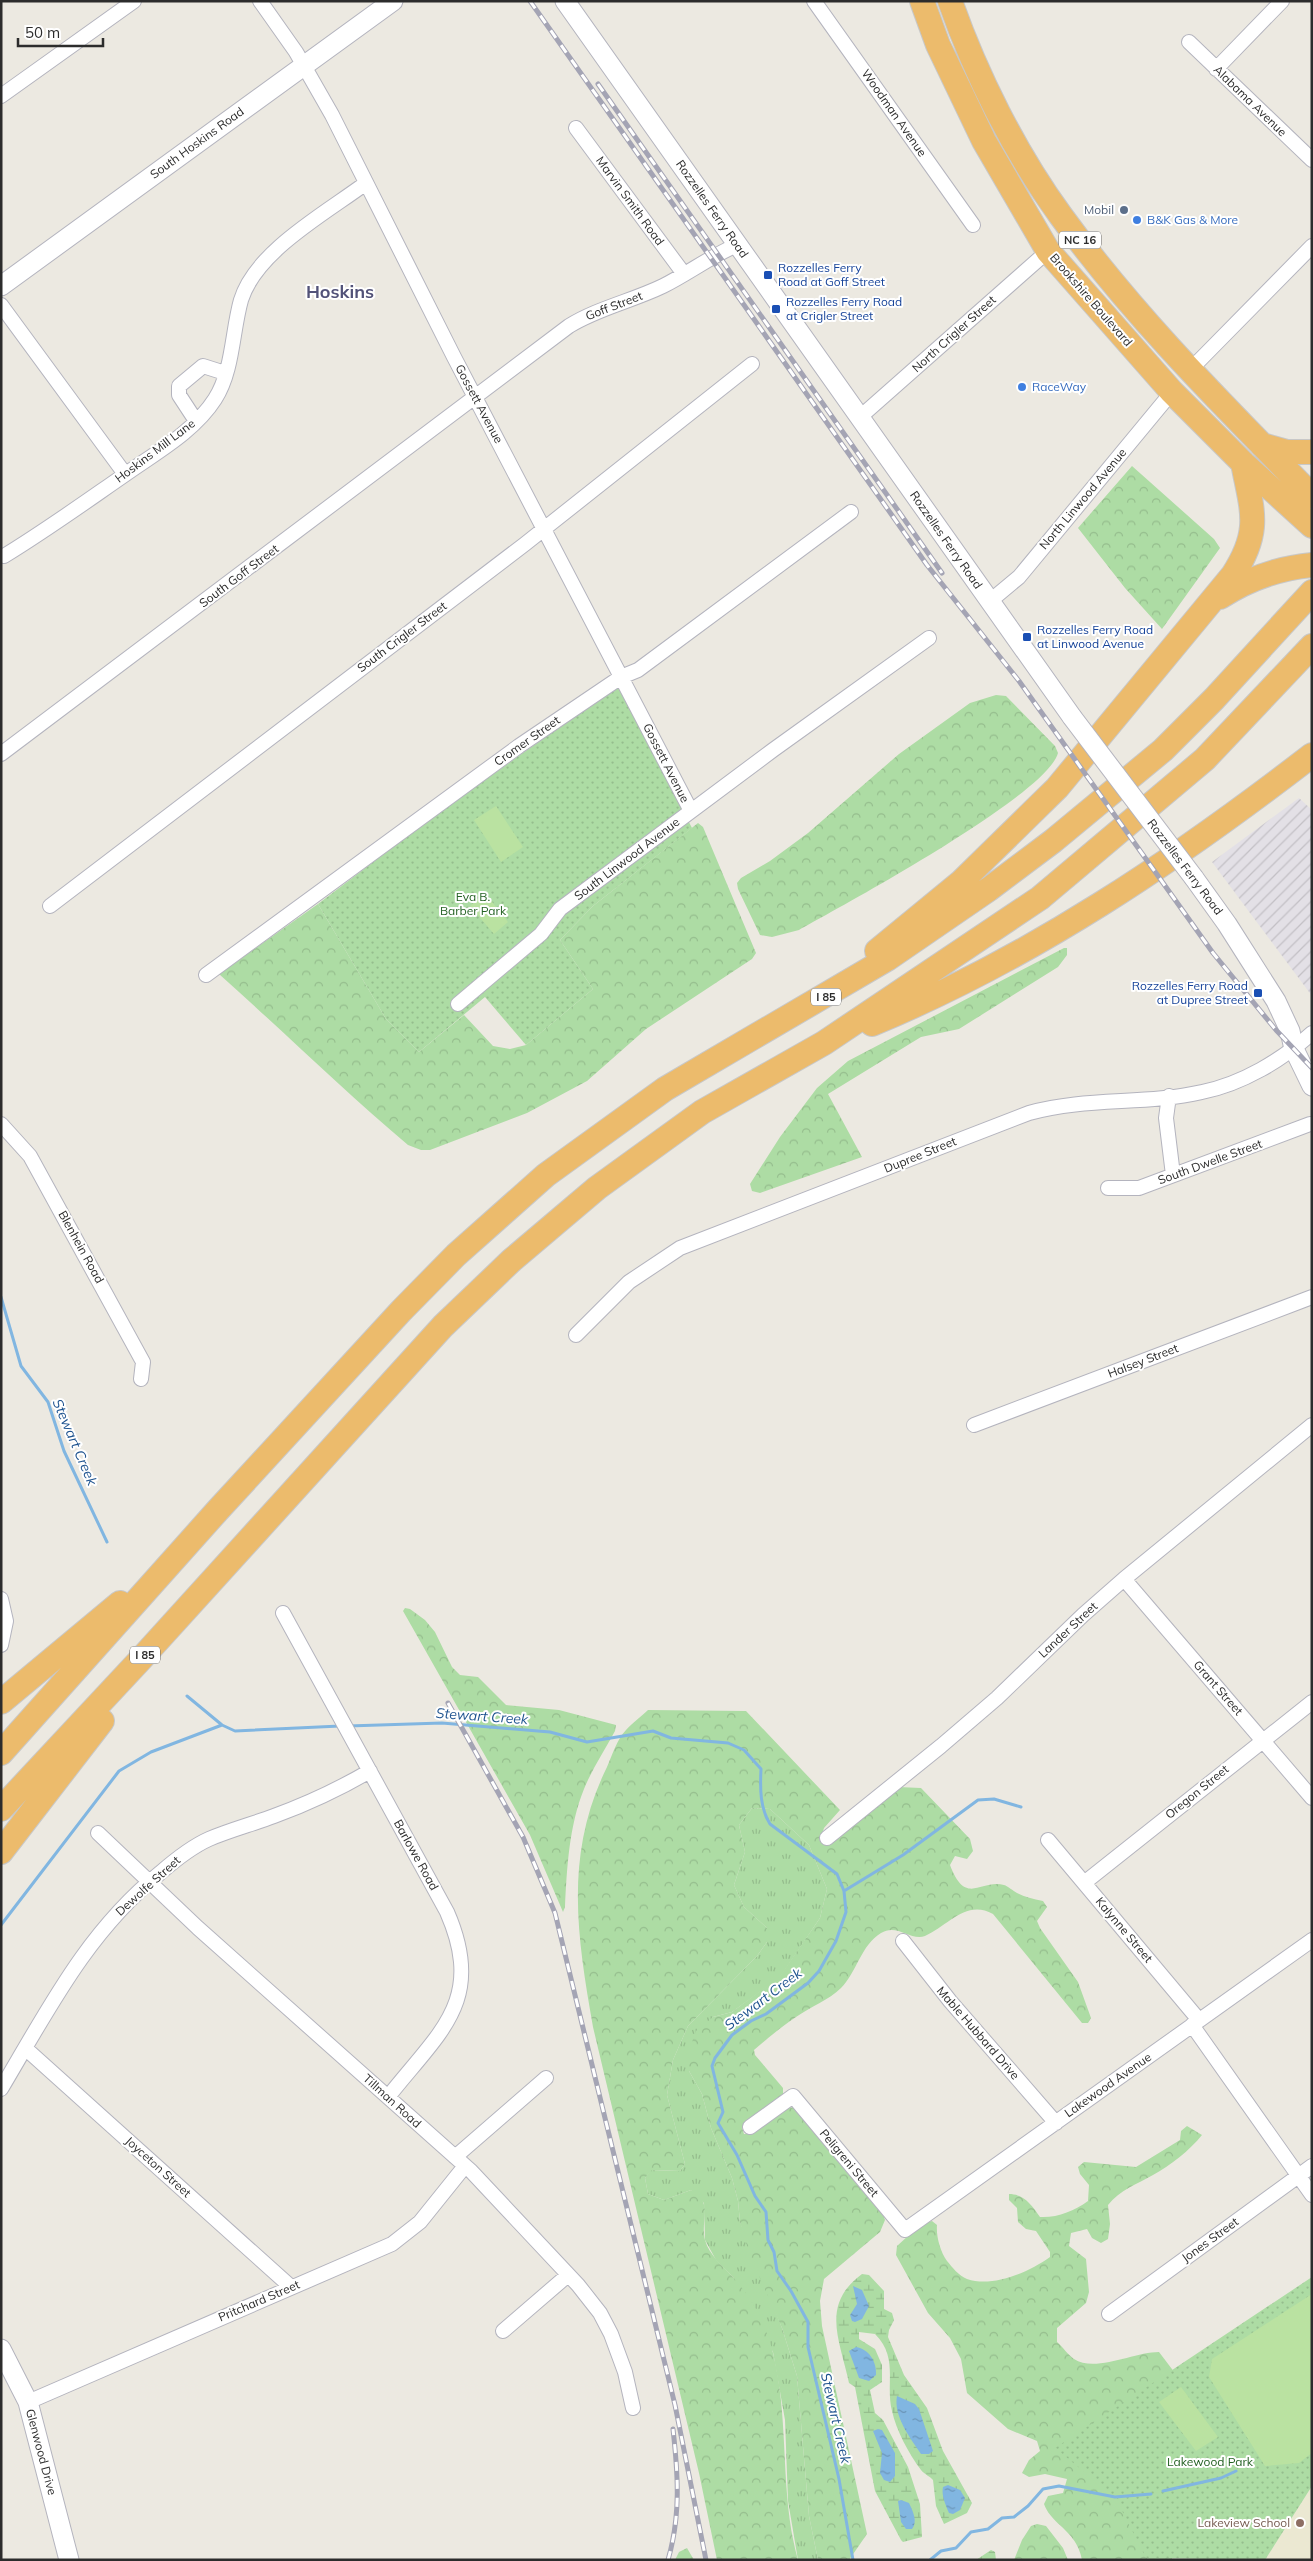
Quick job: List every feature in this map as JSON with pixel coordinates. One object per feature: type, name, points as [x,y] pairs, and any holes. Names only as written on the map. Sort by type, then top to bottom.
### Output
[{"type":"highway","name":"Brookshire Boulevard","points":[[922,1],[938,46],[974,120],[1011,190],[1048,251],[1172,392],[1243,463],[1312,526]]},
{"type":"highway","name":"NC 16","points":[[950,1],[960,31],[1008,129],[1067,224],[1115,284],[1191,369],[1312,496]]},
{"type":"highway","points":[[974,120],[1049,224],[1058,229],[1067,224]]},
{"type":"highway","points":[[1261,444],[1287,452],[1312,452]]},
{"type":"highway","points":[[830,995],[888,940],[961,882],[1057,788],[1210,603],[1245,557],[1252,534],[1253,510],[1243,463]]},
{"type":"highway","points":[[1210,603],[1249,581],[1277,570],[1308,565]]},
{"type":"highway","name":"I 85","points":[[1,1753],[182,1550],[429,1281],[546,1174],[665,1090],[792,1014],[830,995],[888,959],[990,890],[1149,762],[1214,699],[1312,592]]},
{"type":"highway","name":"I 85","points":[[1,1809],[287,1499],[443,1326],[512,1260],[565,1214],[702,1112],[824,1043],[1040,898],[1205,758],[1312,646]]},
{"type":"highway","points":[[824,1043],[944,992],[1062,929],[1095,909],[1232,814],[1312,755]]},
{"type":"highway","points":[[1,1702],[182,1550]]},
{"type":"highway","points":[[1,1852],[132,1684],[157,1650],[172,1623]]},
{"type":"street","points":[[1,96],[134,1]]},
{"type":"street","name":"Gossett Avenue","points":[[260,1],[304,65],[691,811]]},
{"type":"street","name":"Rozzelles Ferry Road","points":[[565,1],[1072,717],[1194,878],[1269,988],[1283,1013],[1294,1049],[1312,1086]]},
{"type":"street","name":"Woodman Avenue","points":[[814,1],[973,225]]},
{"type":"street","points":[[1216,69],[1282,1]]},
{"type":"street","name":"South Hoskins Road","points":[[1,286],[392,2]]},
{"type":"street","name":"Alabama Avenue","points":[[1189,42],[1312,160]]},
{"type":"street","name":"Marvin Smith Road","points":[[576,128],[684,274]]},
{"type":"street","name":"Hoskins Mill Lane","points":[[4,556],[176,439],[196,421],[216,398],[225,373],[242,299],[252,276],[270,256],[366,183]]},
{"type":"street","name":"Goff Street","points":[[476,397],[586,315],[633,299],[684,274],[710,256],[737,245]]},
{"type":"street","points":[[1191,369],[1312,246]]},
{"type":"street","name":"North Crigler Street","points":[[859,418],[1048,251]]},
{"type":"street","points":[[1,305],[125,474]]},
{"type":"street","name":"South Crigler Street","points":[[50,906],[525,544],[752,364]]},
{"type":"street","points":[[196,421],[179,395],[179,386],[203,366],[225,373]]},
{"type":"street","name":"North Linwood Avenue","points":[[990,602],[1019,577],[1172,392]]},
{"type":"street","name":"South Goff Street","points":[[1,754],[476,397]]},
{"type":"street","name":"Cromer Street","points":[[206,975],[518,746],[621,677],[638,670],[851,512]]},
{"type":"street","name":"South Linwood Avenue","points":[[458,1004],[540,934],[560,909],[929,638]]},
{"type":"street","name":"Dupree Street","points":[[576,1335],[629,1282],[652,1265],[707,1236],[1029,1113],[1071,1104],[1204,1092],[1227,1085],[1294,1049],[1312,1033]]},
{"type":"street","points":[[1169,1096],[1166,1118],[1173,1176]]},
{"type":"street","name":"Blenhein Road","points":[[1,1124],[30,1156],[73,1230],[143,1362],[141,1379]]},
{"type":"street","name":"South Dwelle Street","points":[[1108,1188],[1139,1188],[1310,1124]]},
{"type":"street","name":"Halsey Street","points":[[974,1425],[1312,1297]]},
{"type":"street","name":"Lander Street","points":[[827,1838],[983,1710],[1124,1579],[1310,1432]]},
{"type":"street","name":"Grant Street","points":[[1124,1579],[1312,1798]]},
{"type":"street","points":[[1,1599],[6,1621],[1,1645]]},
{"type":"street","name":"Barlowe Road","points":[[283,1614],[447,1912],[457,1935],[461,1952],[462,1980],[453,2013],[388,2097]]},
{"type":"street","name":"Oregon Street","points":[[1084,1883],[1312,1702]]},
{"type":"street","name":"Dewolfe Street","points":[[1,2089],[91,1942],[128,1901],[150,1881],[186,1852],[209,1839],[322,1797],[370,1771]]},
{"type":"street","name":"Tillman Road","points":[[98,1833],[198,1928],[460,2161],[568,2275],[593,2303],[611,2334],[625,2372],[634,2408]]},
{"type":"street","name":"Kalynne Street","points":[[1048,1840],[1195,2022],[1312,2195]]},
{"type":"street","name":"Lakewood Avenue","points":[[905,2230],[1312,1940]]},
{"type":"street","name":"Mable Hubbard Drive","points":[[903,1941],[950,2001],[1056,2123]]},
{"type":"street","name":"Joyceton Street","points":[[25,2048],[290,2287]]},
{"type":"street","name":"Pritchard Street","points":[[28,2402],[392,2244],[420,2222],[460,2161],[546,2078]]},
{"type":"street","name":"Peligreni Street","points":[[750,2127],[792,2096],[905,2230]]},
{"type":"street","name":"Jones Street","points":[[1109,2314],[1312,2166]]},
{"type":"street","points":[[503,2331],[568,2275]]},
{"type":"street","name":"Glenwood Drive","points":[[1,2349],[28,2402],[69,2560]]},
{"type":"shaded area","points":[[1299,798],[1312,810],[1312,996],[1212,862]]},
{"type":"shaded area","name":"Lakeview School","points":[[1312,2486],[1312,2560],[1265,2560]]},
{"type":"green space","points":[[1132,466],[1214,539],[1220,548],[1162,629],[1125,588],[1078,528]]},
{"type":"green space","name":"Eva B. Barber Park","points":[[618,686],[692,828],[593,906],[560,940],[593,989],[526,1045],[485,997],[419,1052],[386,1019],[318,904],[435,815]]},
{"type":"green space","points":[[996,695],[1006,696],[1055,746],[1058,753],[1046,772],[1019,795],[983,821],[857,898],[799,930],[772,937],[760,935],[738,889],[737,883],[741,878],[770,861],[808,833],[899,754],[970,703]]},
{"type":"green space","points":[[496,806],[523,847],[501,862],[474,820]]},
{"type":"green space","points":[[698,823],[703,827],[756,953],[752,959],[646,1029],[587,1081],[527,1113],[430,1150],[421,1150],[408,1145],[219,974],[318,904],[386,1019],[419,1052],[464,1015],[493,1046],[510,1049],[526,1045],[593,989],[560,940],[593,906]]},
{"type":"green space","points":[[485,893],[508,922],[494,934],[470,906]]},
{"type":"green space","points":[[1067,948],[1067,955],[1058,967],[959,1029],[921,1037],[828,1094],[862,1157],[760,1193],[752,1191],[750,1184],[780,1137],[817,1088],[848,1061]]},
{"type":"green space","points":[[405,1608],[410,1609],[425,1620],[435,1632],[452,1667],[460,1675],[478,1677],[506,1705],[559,1710],[616,1725],[615,1731],[587,1782],[579,1803],[572,1832],[563,1912],[530,1835],[403,1611]]},
{"type":"green space","points":[[648,1710],[746,1711],[840,1810],[824,1828],[822,1834],[898,1787],[921,1788],[970,1839],[973,1851],[967,1859],[955,1856],[950,1865],[956,1878],[962,1885],[974,1888],[995,1884],[1004,1885],[1023,1896],[1043,1901],[1047,1907],[1037,1921],[1078,1982],[1091,2018],[1088,2023],[1082,2023],[993,1914],[983,1910],[974,1910],[958,1916],[925,1936],[919,1937],[893,1930],[881,1933],[869,1944],[841,1988],[801,2013],[754,2050],[755,2055],[783,2088],[783,2094],[742,2127],[744,2134],[753,2134],[787,2107],[797,2108],[881,2208],[885,2220],[880,2232],[824,2279],[820,2301],[822,2326],[867,2534],[849,2560],[818,2560],[809,2516],[797,2376],[782,2328],[749,2253],[740,2222],[738,2201],[732,2178],[711,2128],[702,2094],[689,2071],[687,2056],[696,2031],[713,2017],[732,2012],[780,1976],[820,1918],[827,1889],[809,1845],[770,1809],[752,1808],[739,1825],[745,1852],[734,1885],[744,1907],[767,1928],[767,1942],[757,1956],[688,2026],[673,2060],[667,2095],[685,2164],[680,2171],[652,2170],[645,2178],[648,2194],[664,2200],[691,2190],[698,2194],[702,2200],[705,2212],[704,2233],[707,2245],[752,2302],[770,2342],[778,2379],[788,2509],[798,2560],[717,2560],[699,2473],[593,2027],[582,1960],[579,1928],[579,1864],[584,1832],[593,1799],[620,1738],[628,1727]]},
{"type":"green space","points":[[752,1808],[770,1809],[809,1845],[827,1889],[820,1918],[780,1977],[732,2012],[713,2017],[689,2071],[702,2094],[711,2128],[732,2178],[738,2201],[740,2222],[782,2328],[797,2376],[809,2516],[818,2560],[798,2560],[788,2501],[785,2420],[773,2352],[733,2277],[716,2260],[705,2240],[704,2203],[691,2190],[664,2200],[648,2194],[645,2178],[651,2170],[680,2171],[685,2164],[667,2095],[673,2060],[688,2026],[757,1956],[767,1942],[767,1928],[744,1907],[734,1885],[745,1852],[739,1825]]},
{"type":"green space","points":[[1187,2126],[1202,2135],[1192,2146],[1166,2167],[1123,2191],[1108,2205],[1110,2224],[1108,2239],[1101,2243],[1092,2238],[1087,2229],[1071,2233],[1069,2246],[1086,2259],[1089,2292],[1086,2303],[1057,2328],[1057,2342],[1074,2359],[1083,2363],[1093,2364],[1159,2352],[1178,2377],[1172,2560],[1082,2560],[1075,2541],[1052,2518],[1044,2504],[1048,2496],[1063,2493],[1067,2479],[1045,2474],[1029,2477],[1022,2473],[1029,2460],[1040,2451],[1037,2441],[1008,2429],[967,2393],[961,2359],[950,2338],[928,2313],[896,2255],[897,2246],[920,2225],[932,2221],[937,2225],[937,2234],[942,2253],[953,2269],[964,2278],[988,2281],[999,2280],[1021,2273],[1050,2257],[1050,2252],[1036,2231],[1026,2229],[1018,2222],[1017,2208],[1009,2200],[1009,2194],[1023,2198],[1031,2204],[1040,2217],[1065,2213],[1088,2201],[1089,2185],[1080,2174],[1078,2167],[1084,2162],[1136,2167],[1180,2140],[1181,2131]]},
{"type":"green space","points":[[862,2274],[869,2275],[884,2291],[884,2309],[892,2313],[894,2320],[888,2337],[904,2375],[927,2408],[943,2451],[972,2503],[967,2513],[944,2524],[936,2506],[933,2480],[921,2470],[912,2457],[894,2418],[890,2401],[890,2371],[887,2352],[875,2334],[859,2332],[859,2339],[875,2349],[882,2365],[882,2382],[870,2390],[875,2413],[883,2420],[908,2467],[920,2504],[922,2537],[903,2542],[875,2491],[855,2387],[849,2383],[838,2338],[836,2324],[841,2298],[849,2286]]},
{"type":"green space","name":"Lakewood Park","points":[[1312,2277],[1312,2486],[1265,2560],[1146,2558],[1115,2497],[1055,2448]]},
{"type":"green space","points":[[1312,2294],[1312,2453],[1299,2463],[1265,2466],[1209,2377],[1212,2359]]},
{"type":"green space","points":[[1181,2387],[1218,2437],[1196,2451],[1159,2402]]},
{"type":"green space","points":[[1037,2524],[1046,2526],[1063,2548],[1068,2560],[1014,2560],[1022,2540],[1031,2526]]},
{"type":"green space","points":[[687,2548],[694,2560],[675,2560],[679,2552]]},
{"type":"green space","points":[[991,2550],[995,2552],[996,2560],[976,2560]]},
{"type":"water","points":[[853,2286],[862,2290],[869,2306],[862,2319],[855,2322],[852,2321],[850,2315],[857,2304]]},
{"type":"water","points":[[856,2347],[865,2350],[874,2361],[876,2375],[869,2381],[859,2378],[849,2351]]},
{"type":"water","points":[[897,2396],[915,2404],[919,2409],[933,2451],[929,2454],[921,2454],[904,2427],[896,2404]]},
{"type":"water","points":[[882,2430],[895,2453],[895,2476],[890,2482],[884,2480],[880,2473],[882,2453],[873,2431]]},
{"type":"water","points":[[948,2485],[960,2490],[965,2498],[960,2510],[953,2514],[949,2513],[943,2497],[943,2487]]},
{"type":"water","points":[[901,2500],[909,2503],[912,2509],[915,2523],[912,2529],[906,2529],[901,2522],[898,2501]]},
{"type":"waterway","name":"Stewart Creek","points":[[1,1297],[21,1366],[48,1402],[64,1451],[107,1542]]},
{"type":"waterway","name":"Stewart Creek","points":[[187,1696],[222,1725],[235,1731],[340,1726]]},
{"type":"waterway","name":"Stewart Creek","points":[[348,1726],[442,1723],[550,1732],[587,1742],[653,1731],[671,1738],[728,1743],[744,1750],[761,1769],[762,1805],[770,1824],[837,1874],[844,1891],[846,1912],[836,1941],[819,1971],[808,1983],[766,2014],[751,2021],[732,2035],[715,2058],[712,2066],[723,2112],[718,2123],[737,2155],[755,2196],[766,2212],[768,2240],[774,2252],[777,2271],[791,2291],[808,2322],[808,2347],[839,2479],[853,2560]]},
{"type":"waterway","points":[[1,1925],[119,1771],[151,1752],[222,1725]]},
{"type":"waterway","points":[[844,1891],[903,1855],[978,1800],[994,1799],[1021,1807]]},
{"type":"waterway","points":[[1163,2491],[1221,2478],[1236,2471]]},
{"type":"waterway","points":[[930,2560],[941,2551],[956,2548],[971,2532],[988,2529],[1002,2518],[1014,2517],[1028,2506],[1043,2489],[1059,2486],[1115,2497],[1151,2494]]},
{"type":"railway","points":[[530,1],[927,565],[1019,681],[1213,953],[1276,1030],[1312,1068]]},
{"type":"railway","points":[[598,84],[942,573]]},
{"type":"railway","points":[[448,1703],[523,1837],[555,1913],[675,2405],[706,2560]]},
{"type":"railway","points":[[668,2560],[677,2511],[673,2429]]},
{"type":"place","name":"Mobil","points":[[1124,210]]},
{"type":"place","name":"B&K Gas & More","points":[[1137,220]]},
{"type":"place","name":"Rozzelles Ferry Road at Goff Street","points":[[768,275]]},
{"type":"place","name":"Rozzelles Ferry Road at Crigler Street","points":[[776,309]]},
{"type":"place","name":"RaceWay","points":[[1022,387]]},
{"type":"place","name":"Rozzelles Ferry Road at Linwood Avenue","points":[[1027,637]]},
{"type":"place","name":"Rozzelles Ferry Road at Dupree Street","points":[[1258,993]]},
{"type":"place","name":"Lakeview School","points":[[1300,2523]]},
{"type":"district","name":"Hoskins","points":[[340,292]]}]
